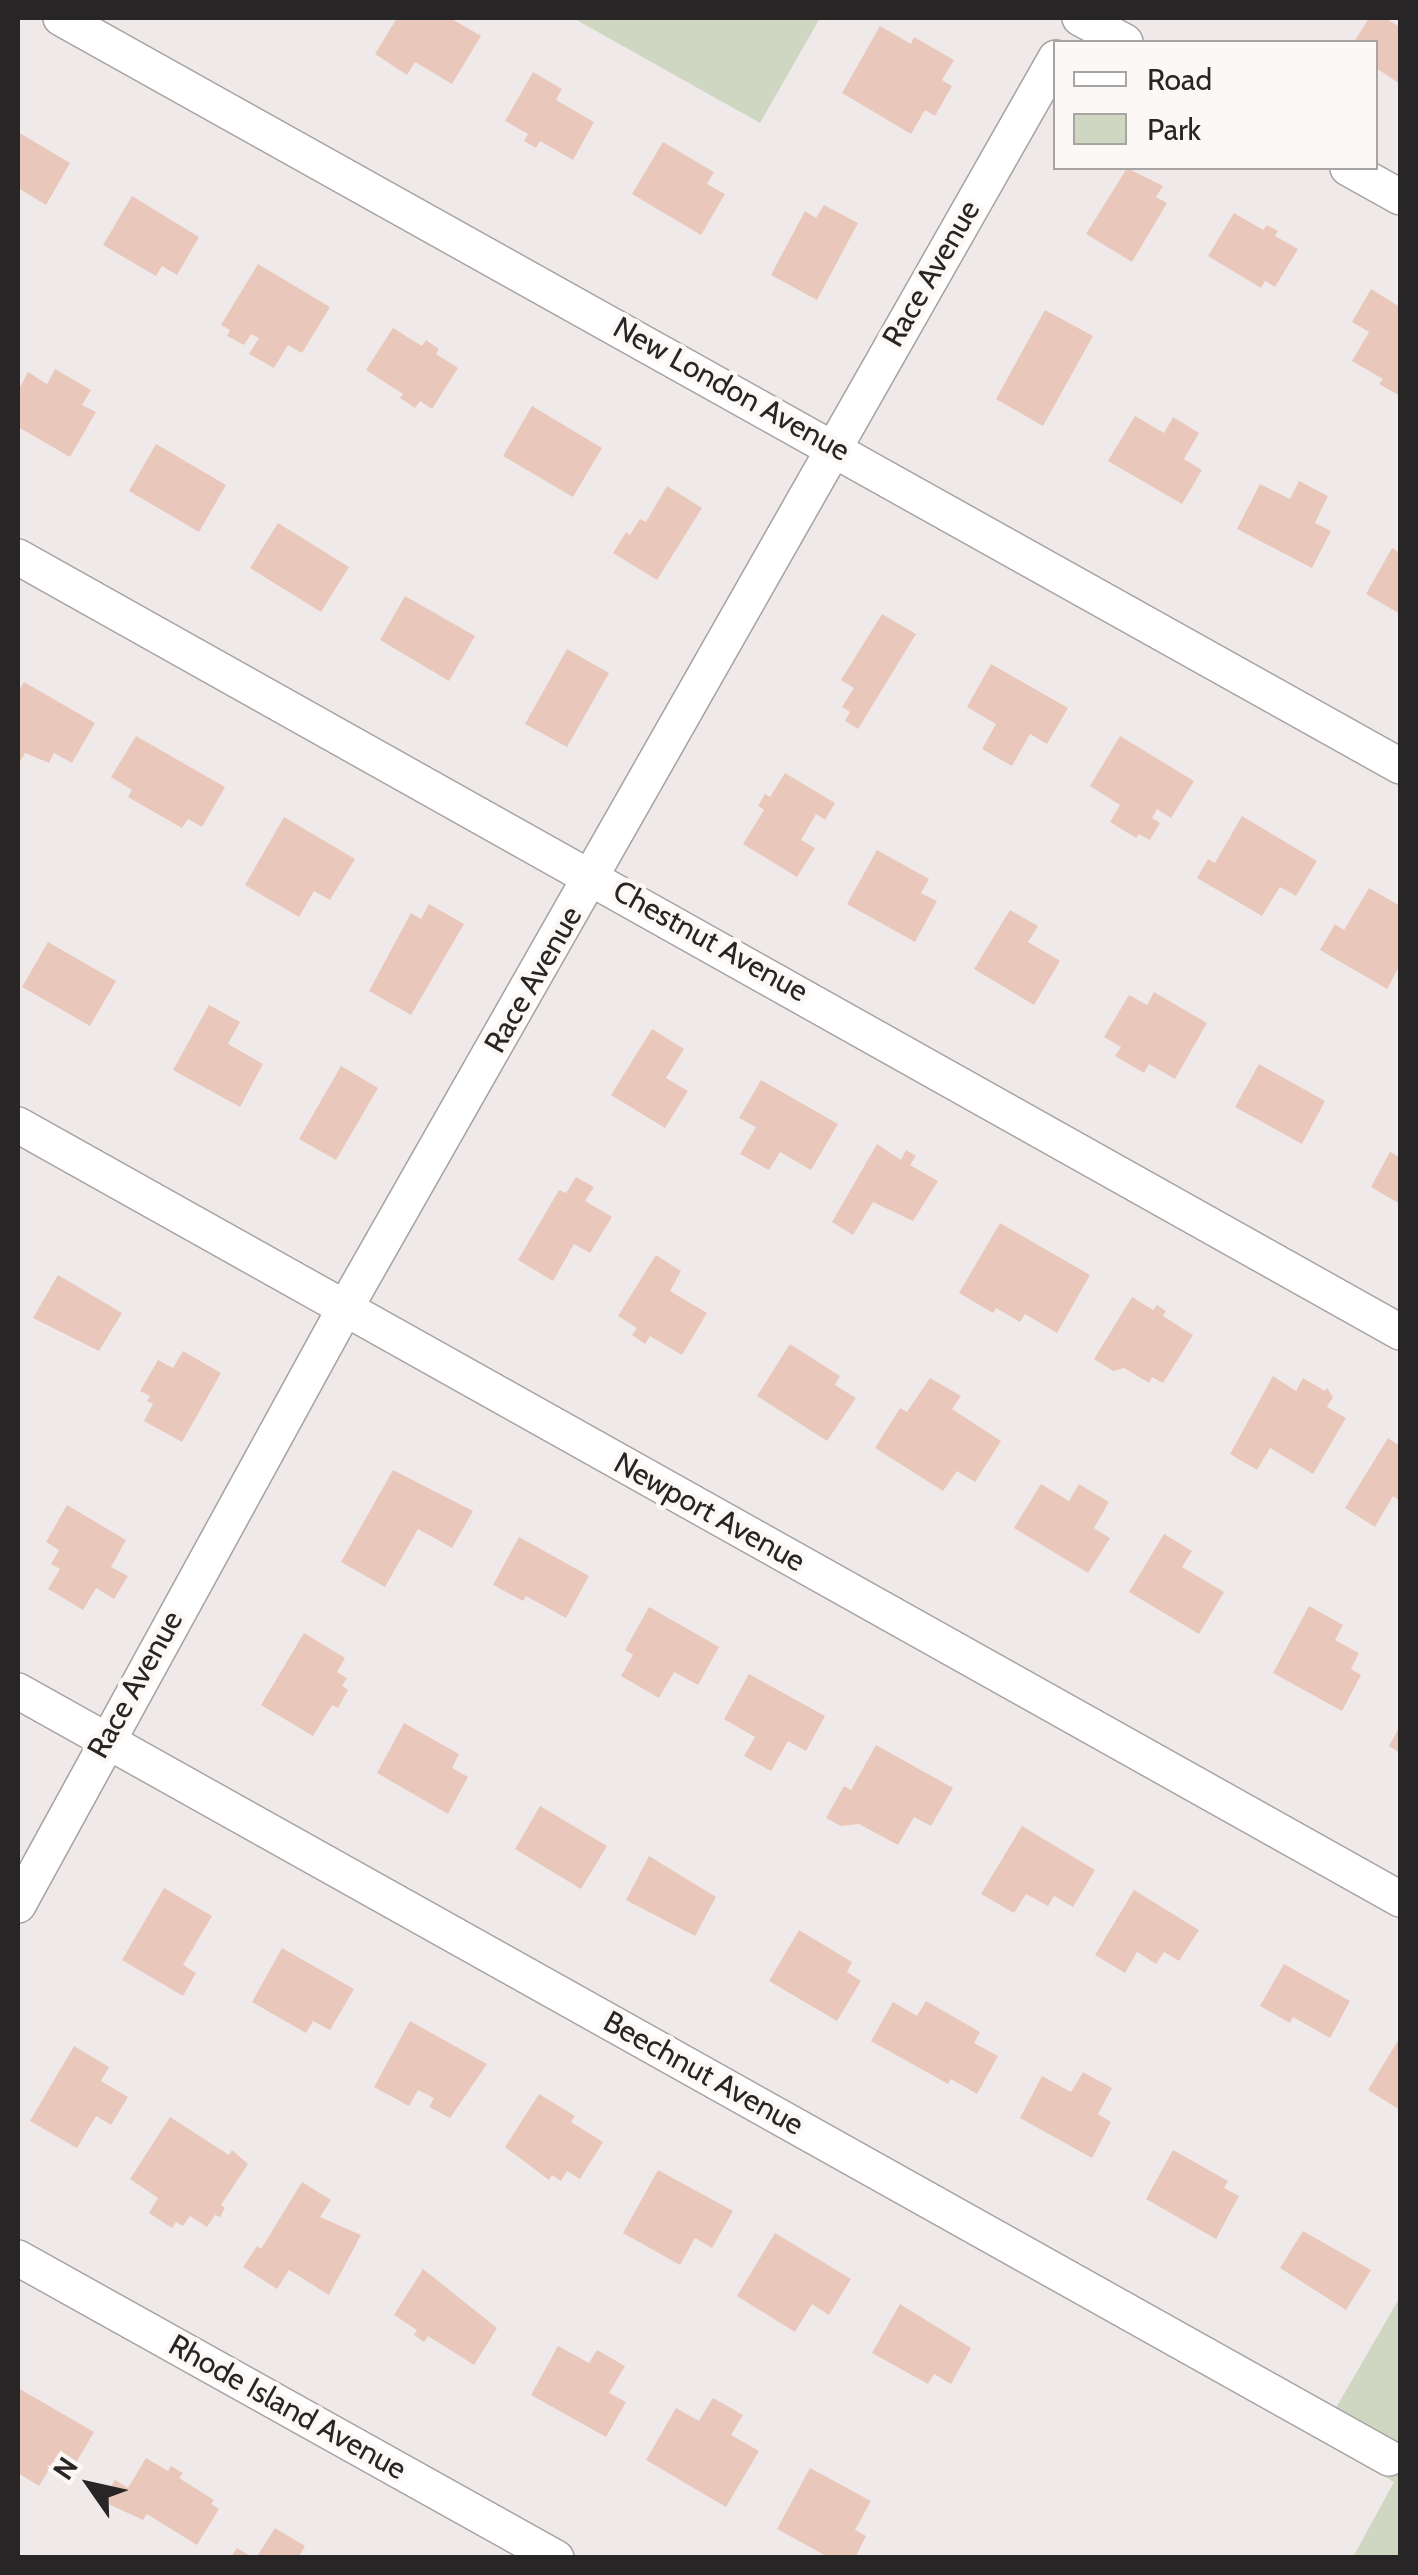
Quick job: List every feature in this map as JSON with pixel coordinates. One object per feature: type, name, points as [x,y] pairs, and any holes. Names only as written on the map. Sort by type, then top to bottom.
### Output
[{"type":"street","name":"New London Avenue","points":[[61,18],[1400,766]]},
{"type":"street","points":[[1065,40],[1079,18],[1121,40]]},
{"type":"street","name":"Race Avenue","points":[[18,1904],[344,1310],[594,877],[1053,63]]},
{"type":"street","points":[[1352,170],[1400,196]]},
{"type":"street","name":"Chestnut Avenue","points":[[18,558],[594,877],[1400,1332]]},
{"type":"street","name":"Newport Avenue","points":[[18,1125],[1400,1899]]},
{"type":"street","name":"Beechnut Avenue","points":[[18,1690],[1389,2458]]},
{"type":"street","name":"Rhode Island Avenue","points":[[18,2258],[556,2558]]},
{"type":"green space","points":[[573,18],[820,18],[760,123]]},
{"type":"green space","points":[[1400,2297],[1400,2557],[1353,2557],[1394,2482],[1318,2439]]},
{"type":"building","points":[[397,18],[450,18],[481,36],[452,84],[415,62],[407,75],[375,54]]},
{"type":"building","points":[[1369,18],[1385,18],[1400,27],[1400,84],[1378,69],[1378,40],[1355,40]]},
{"type":"building","points":[[880,26],[911,44],[914,37],[954,60],[942,80],[952,86],[935,116],[925,110],[911,134],[842,93]]},
{"type":"building","points":[[533,72],[562,89],[556,100],[594,122],[573,160],[540,141],[536,148],[524,141],[528,134],[505,121]]},
{"type":"building","points":[[18,132],[70,163],[46,205],[18,188]]},
{"type":"building","points":[[663,142],[714,172],[707,184],[725,194],[701,235],[632,194]]},
{"type":"building","points":[[1126,170],[1163,186],[1156,197],[1167,203],[1132,262],[1086,234]]},
{"type":"building","points":[[132,196],[199,237],[177,275],[162,266],[156,276],[103,245]]},
{"type":"building","points":[[824,205],[858,223],[817,300],[771,275],[805,211],[816,218]]},
{"type":"building","points":[[1234,213],[1263,230],[1267,225],[1278,231],[1275,236],[1298,249],[1275,287],[1265,281],[1261,288],[1208,256]]},
{"type":"building","points":[[258,264],[330,307],[302,353],[288,345],[274,368],[249,354],[259,338],[251,334],[244,345],[227,336],[230,330],[221,325]]},
{"type":"building","points":[[1371,289],[1400,307],[1400,396],[1379,384],[1383,379],[1352,361],[1369,332],[1352,322]]},
{"type":"building","points":[[1045,310],[1093,336],[1043,426],[996,399]]},
{"type":"building","points":[[393,328],[422,346],[426,340],[439,349],[436,354],[458,368],[432,409],[420,401],[415,408],[400,398],[403,394],[366,370]]},
{"type":"building","points":[[55,369],[91,390],[82,405],[96,412],[70,457],[18,427],[18,391],[28,372],[47,384]]},
{"type":"building","points":[[532,406],[602,448],[573,497],[503,456]]},
{"type":"building","points":[[1135,416],[1164,433],[1173,417],[1199,433],[1184,459],[1202,470],[1182,504],[1108,461]]},
{"type":"building","points":[[156,444],[226,485],[199,532],[129,491]]},
{"type":"building","points":[[1299,481],[1328,496],[1315,523],[1331,531],[1312,568],[1237,529],[1260,484],[1290,499]]},
{"type":"building","points":[[667,486],[702,508],[657,580],[613,553],[626,532],[630,535],[640,519],[646,522]]},
{"type":"building","points":[[278,523],[349,567],[321,612],[250,568]]},
{"type":"building","points":[[1392,548],[1400,553],[1400,614],[1366,594]]},
{"type":"building","points":[[405,596],[475,636],[449,681],[380,640]]},
{"type":"building","points":[[882,614],[916,634],[858,729],[845,721],[850,712],[842,707],[854,688],[841,680]]},
{"type":"building","points":[[567,649],[609,673],[567,747],[525,724]]},
{"type":"building","points":[[991,664],[1068,708],[1047,744],[1030,734],[1012,766],[982,749],[996,724],[967,707]]},
{"type":"building","points":[[24,682],[95,723],[72,763],[54,753],[49,763],[25,753],[18,765],[18,692]]},
{"type":"building","points":[[136,736],[225,787],[202,827],[188,819],[182,828],[128,797],[132,790],[111,777]]},
{"type":"building","points":[[1120,736],[1194,781],[1171,818],[1157,809],[1152,818],[1160,823],[1150,840],[1139,834],[1136,838],[1110,822],[1120,805],[1090,786]]},
{"type":"building","points":[[785,773],[835,803],[825,820],[816,814],[801,840],[815,848],[797,877],[743,844],[764,810],[758,806],[765,794],[770,797]]},
{"type":"building","points":[[1242,816],[1317,861],[1296,896],[1280,887],[1262,916],[1197,878],[1208,859],[1215,863]]},
{"type":"building","points":[[284,817],[355,859],[330,900],[314,891],[299,917],[245,885]]},
{"type":"building","points":[[877,850],[929,879],[921,893],[937,901],[915,942],[847,904]]},
{"type":"building","points":[[1369,888],[1400,906],[1400,965],[1387,989],[1320,950],[1335,924],[1344,930]]},
{"type":"building","points":[[429,904],[464,924],[411,1015],[369,991],[411,913],[421,919]]},
{"type":"building","points":[[1010,910],[1038,926],[1028,942],[1060,961],[1034,1005],[974,969]]},
{"type":"building","points":[[48,942],[116,981],[90,1026],[22,987]]},
{"type":"building","points":[[1154,992],[1207,1023],[1175,1079],[1149,1064],[1144,1073],[1115,1056],[1121,1047],[1104,1037],[1129,995],[1147,1005]]},
{"type":"building","points":[[209,1005],[240,1022],[228,1044],[263,1064],[240,1107],[173,1070]]},
{"type":"building","points":[[652,1029],[684,1049],[666,1078],[688,1091],[665,1128],[611,1095]]},
{"type":"building","points":[[1259,1064],[1325,1101],[1302,1144],[1235,1107]]},
{"type":"building","points":[[341,1066],[378,1088],[336,1160],[299,1139]]},
{"type":"building","points":[[761,1080],[838,1124],[811,1170],[780,1152],[769,1170],[740,1154],[756,1127],[739,1118]]},
{"type":"building","points":[[877,1144],[901,1160],[906,1150],[916,1156],[910,1165],[938,1181],[913,1221],[873,1202],[853,1235],[832,1222]]},
{"type":"building","points":[[1390,1152],[1400,1157],[1400,1204],[1371,1187]]},
{"type":"building","points":[[576,1177],[594,1187],[585,1201],[612,1217],[590,1253],[574,1244],[553,1281],[518,1260],[559,1190],[566,1193]]},
{"type":"building","points":[[1000,1223],[1090,1275],[1057,1333],[1025,1314],[1020,1322],[996,1308],[993,1313],[959,1293]]},
{"type":"building","points":[[656,1255],[681,1271],[670,1291],[707,1313],[682,1355],[650,1336],[645,1344],[632,1335],[637,1328],[618,1316]]},
{"type":"building","points":[[58,1275],[122,1313],[99,1351],[33,1318]]},
{"type":"building","points":[[1132,1297],[1153,1310],[1157,1305],[1166,1311],[1163,1316],[1193,1335],[1163,1383],[1152,1377],[1149,1383],[1124,1368],[1113,1371],[1094,1359]]},
{"type":"building","points":[[790,1344],[840,1376],[835,1385],[856,1398],[827,1441],[757,1396]]},
{"type":"building","points":[[183,1351],[221,1373],[182,1442],[144,1421],[153,1404],[147,1401],[150,1396],[140,1391],[158,1360],[173,1368]]},
{"type":"building","points":[[1273,1376],[1296,1391],[1303,1378],[1325,1391],[1327,1388],[1333,1397],[1327,1407],[1346,1418],[1313,1474],[1270,1448],[1257,1470],[1230,1454]]},
{"type":"building","points":[[930,1378],[961,1396],[952,1409],[1001,1441],[975,1482],[957,1471],[943,1491],[875,1448],[900,1408],[907,1412]]},
{"type":"building","points":[[1388,1438],[1400,1446],[1400,1501],[1393,1496],[1375,1527],[1345,1508]]},
{"type":"building","points":[[393,1470],[473,1511],[452,1548],[418,1529],[385,1587],[341,1562]]},
{"type":"building","points":[[1041,1484],[1069,1501],[1079,1484],[1109,1502],[1094,1528],[1110,1538],[1088,1573],[1014,1528]]},
{"type":"building","points":[[67,1505],[126,1540],[111,1567],[128,1576],[114,1599],[96,1588],[83,1610],[48,1589],[60,1569],[51,1564],[59,1550],[46,1542]]},
{"type":"building","points":[[1164,1534],[1192,1551],[1182,1567],[1224,1592],[1199,1634],[1129,1592]]},
{"type":"building","points":[[519,1537],[589,1576],[566,1618],[526,1596],[523,1601],[493,1585]]},
{"type":"building","points":[[1309,1606],[1343,1625],[1335,1640],[1359,1653],[1351,1669],[1361,1675],[1342,1711],[1273,1673]]},
{"type":"building","points":[[649,1607],[719,1647],[698,1685],[674,1672],[659,1698],[621,1676],[633,1655],[625,1650]]},
{"type":"building","points":[[304,1633],[345,1658],[337,1672],[347,1678],[342,1686],[348,1690],[338,1708],[332,1705],[313,1736],[261,1705]]},
{"type":"building","points":[[749,1674],[825,1716],[806,1751],[788,1741],[771,1771],[744,1756],[755,1737],[724,1719]]},
{"type":"building","points":[[404,1723],[459,1754],[452,1768],[468,1777],[448,1814],[377,1773]]},
{"type":"building","points":[[1400,1726],[1400,1753],[1389,1746]]},
{"type":"building","points":[[876,1745],[953,1788],[931,1826],[914,1817],[898,1845],[859,1824],[841,1826],[826,1818],[844,1786],[851,1790]]},
{"type":"building","points":[[540,1806],[607,1846],[581,1889],[515,1849]]},
{"type":"building","points":[[1022,1826],[1095,1870],[1073,1907],[1054,1896],[1048,1906],[1026,1894],[1014,1913],[981,1894]]},
{"type":"building","points":[[649,1856],[716,1897],[695,1936],[626,1900]]},
{"type":"building","points":[[164,1888],[212,1916],[183,1965],[196,1973],[183,1996],[122,1960]]},
{"type":"building","points":[[1134,1890],[1199,1930],[1179,1961],[1164,1952],[1156,1964],[1137,1952],[1125,1973],[1095,1955]]},
{"type":"building","points":[[799,1930],[852,1962],[847,1972],[861,1981],[837,2021],[769,1981]]},
{"type":"building","points":[[282,1948],[354,1989],[330,2030],[313,2021],[306,2033],[252,2002]]},
{"type":"building","points":[[1284,1964],[1350,2001],[1330,2038],[1293,2017],[1290,2023],[1260,2006]]},
{"type":"building","points":[[926,2001],[980,2032],[974,2043],[998,2056],[977,2094],[951,2079],[948,2084],[871,2041],[893,2002],[917,2016]]},
{"type":"building","points":[[410,2021],[487,2064],[450,2118],[429,2107],[434,2098],[418,2090],[409,2106],[374,2087]]},
{"type":"building","points":[[1400,2037],[1400,2110],[1368,2090]]},
{"type":"building","points":[[74,2046],[109,2067],[101,2081],[128,2097],[111,2125],[96,2116],[77,2148],[30,2121]]},
{"type":"building","points":[[1083,2072],[1112,2088],[1098,2114],[1111,2122],[1092,2158],[1020,2118],[1042,2076],[1071,2092]]},
{"type":"building","points":[[539,2094],[575,2116],[571,2122],[603,2142],[580,2179],[567,2171],[561,2181],[552,2175],[549,2180],[505,2147]]},
{"type":"building","points":[[170,2117],[229,2155],[232,2150],[248,2164],[221,2205],[225,2208],[220,2217],[215,2215],[207,2227],[190,2216],[183,2226],[176,2222],[172,2228],[149,2213],[158,2198],[130,2179]]},
{"type":"building","points":[[1173,2150],[1228,2181],[1224,2188],[1239,2196],[1216,2239],[1146,2199]]},
{"type":"building","points":[[658,2170],[733,2211],[712,2248],[695,2238],[680,2265],[623,2233]]},
{"type":"building","points":[[302,2182],[331,2200],[320,2217],[361,2235],[329,2295],[289,2270],[277,2289],[243,2267],[257,2246],[261,2249]]},
{"type":"building","points":[[1303,2231],[1371,2270],[1346,2310],[1280,2268]]},
{"type":"building","points":[[775,2233],[851,2279],[829,2315],[812,2304],[795,2332],[737,2296]]},
{"type":"building","points":[[423,2269],[497,2328],[474,2365],[428,2336],[424,2342],[414,2335],[417,2330],[394,2315]]},
{"type":"building","points":[[900,2304],[971,2348],[951,2384],[934,2374],[928,2384],[872,2353]]},
{"type":"building","points":[[558,2346],[589,2363],[597,2350],[625,2366],[609,2393],[626,2402],[606,2437],[531,2395]]},
{"type":"building","points":[[18,2388],[94,2432],[73,2468],[56,2458],[39,2486],[18,2473]]},
{"type":"building","points":[[713,2398],[743,2415],[731,2435],[759,2451],[726,2507],[646,2460],[676,2408],[699,2421]]},
{"type":"building","points":[[146,2458],[168,2471],[171,2466],[183,2473],[179,2478],[214,2500],[211,2504],[219,2509],[197,2545],[147,2514],[143,2520],[102,2501],[115,2480],[128,2488]]},
{"type":"building","points":[[810,2468],[871,2501],[855,2530],[866,2536],[855,2558],[830,2558],[777,2529]]},
{"type":"building","points":[[275,2528],[305,2546],[298,2558],[256,2558]]},
{"type":"building","points":[[237,2548],[254,2558],[230,2558]]}]
